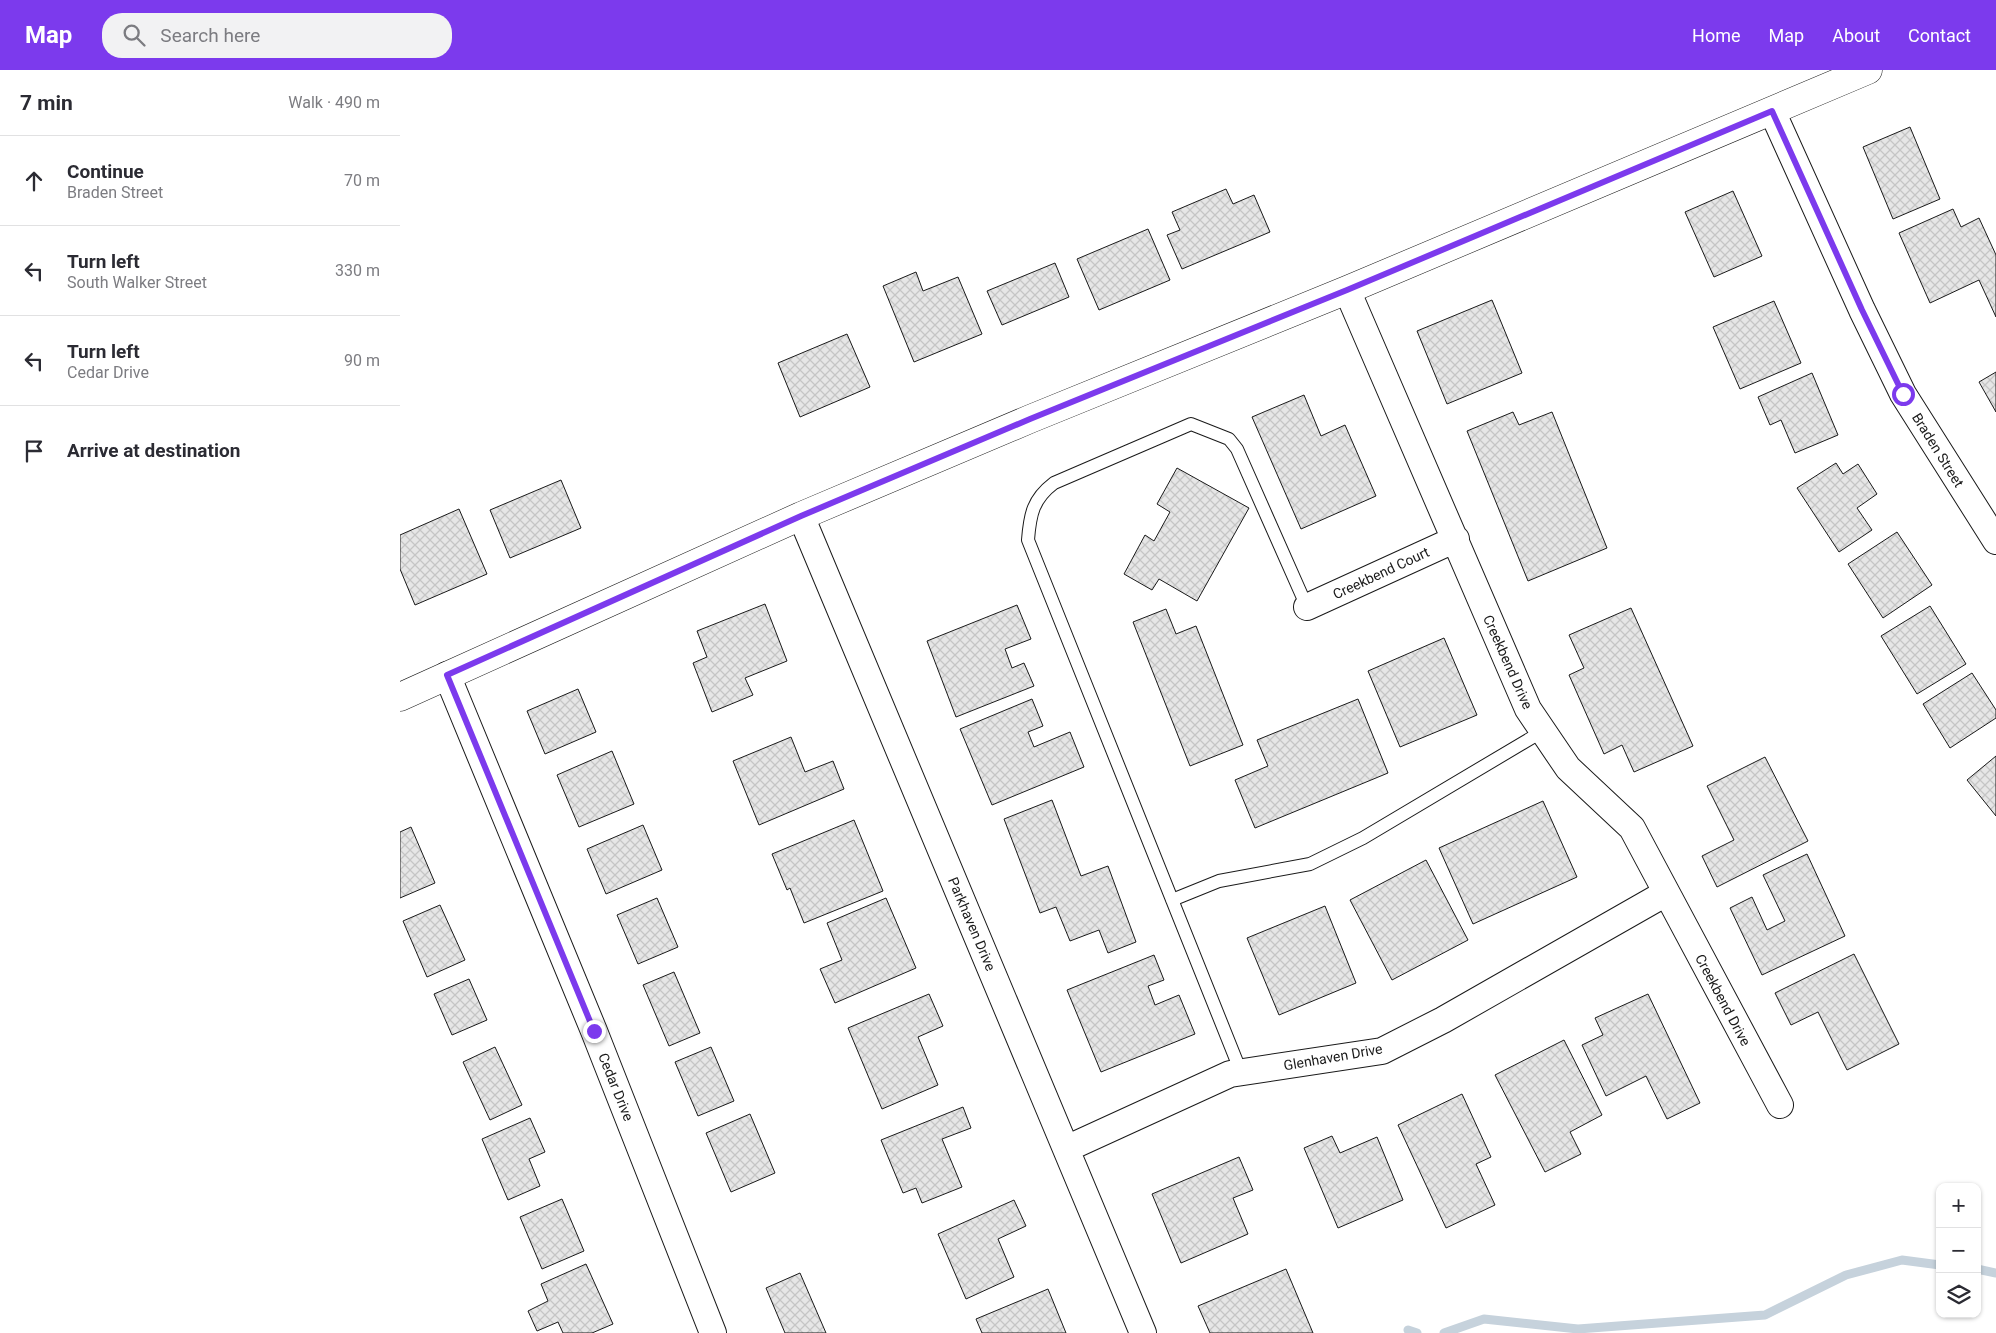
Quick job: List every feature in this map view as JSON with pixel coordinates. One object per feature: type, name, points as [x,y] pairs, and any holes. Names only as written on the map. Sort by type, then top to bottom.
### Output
[{"type":"street","points":[[400,697],[801,516],[1030,419],[1347,290],[1868,70]]},
{"type":"street","name":"Braden Street","points":[[1772,111],[1862,310],[1903,394],[1996,541]]},
{"type":"street","name":"Creekbend Drive","points":[[1347,290],[1528,709],[1568,768],[1632,828],[1780,1105]]},
{"type":"street","name":"Parkhaven Drive","points":[[801,516],[1143,1333]]},
{"type":"street","name":"Creekbend Court","points":[[1307,607],[1456,539]]},
{"type":"street","name":"Cedar Drive","points":[[447,675],[594,1031],[713,1333]]},
{"type":"street","name":"Glenhaven Drive","points":[[1066,1149],[1230,1074],[1382,1051],[1443,1020],[1666,893]]},
{"type":"lane","points":[[1241,1072],[1028,540],[1030,517],[1040,494],[1054,483],[1191,424],[1229,439],[1237,449],[1307,607]]},
{"type":"lane","points":[[1172,900],[1219,881],[1310,864],[1363,838],[1543,731]]},
{"type":"building","points":[[1910,127],[1940,199],[1893,219],[1863,147]]},
{"type":"building","points":[[1226,189],[1233,204],[1254,195],[1270,232],[1182,269],[1167,235],[1180,230],[1172,212]]},
{"type":"building","points":[[1733,191],[1762,256],[1714,277],[1685,212]]},
{"type":"building","points":[[1953,209],[1961,227],[1979,218],[1996,255],[1996,317],[1979,280],[1930,303],[1899,233]]},
{"type":"building","points":[[1148,229],[1170,280],[1099,310],[1077,259]]},
{"type":"building","points":[[1055,263],[1069,297],[1002,325],[987,291]]},
{"type":"building","points":[[916,272],[923,291],[958,277],[982,334],[914,362],[883,286]]},
{"type":"building","points":[[1492,300],[1522,373],[1447,404],[1417,331]]},
{"type":"building","points":[[1774,301],[1801,363],[1740,389],[1713,327]]},
{"type":"building","points":[[847,334],[870,387],[800,417],[778,363]]},
{"type":"building","points":[[1996,372],[1996,412],[1979,382]]},
{"type":"building","points":[[1812,373],[1838,435],[1795,453],[1781,420],[1770,425],[1758,397]]},
{"type":"building","points":[[1304,395],[1321,436],[1345,425],[1376,496],[1301,529],[1252,417]]},
{"type":"building","points":[[1513,412],[1519,425],[1552,412],[1607,548],[1528,581],[1467,431]]},
{"type":"building","points":[[1836,463],[1843,474],[1858,464],[1877,494],[1857,508],[1872,530],[1839,552],[1797,488]]},
{"type":"building","points":[[1177,468],[1249,508],[1197,601],[1159,579],[1152,590],[1124,574],[1145,535],[1154,541],[1170,512],[1157,504]]},
{"type":"building","points":[[561,480],[581,528],[510,558],[490,510]]},
{"type":"building","points":[[459,509],[487,574],[415,605],[400,569],[400,535]]},
{"type":"building","points":[[1897,532],[1932,585],[1883,618],[1848,564]]},
{"type":"building","points":[[765,604],[787,661],[745,678],[753,695],[712,712],[693,663],[707,657],[697,631]]},
{"type":"building","points":[[1017,605],[1031,639],[1005,649],[1012,668],[1024,663],[1034,686],[956,717],[927,641]]},
{"type":"building","points":[[1930,606],[1966,664],[1917,694],[1881,636]]},
{"type":"building","points":[[1631,608],[1693,746],[1634,772],[1622,745],[1604,754],[1569,675],[1584,668],[1569,635]]},
{"type":"building","points":[[1166,609],[1176,634],[1196,626],[1243,745],[1190,766],[1133,622]]},
{"type":"building","points":[[1444,638],[1477,715],[1400,747],[1368,671]]},
{"type":"building","points":[[1972,673],[1996,710],[1996,718],[1950,748],[1923,704]]},
{"type":"building","points":[[578,689],[596,732],[545,754],[527,711]]},
{"type":"building","points":[[1032,699],[1043,726],[1028,732],[1034,747],[1070,732],[1084,767],[992,805],[960,729]]},
{"type":"building","points":[[1358,699],[1388,773],[1255,828],[1235,780],[1268,766],[1257,740]]},
{"type":"building","points":[[791,737],[805,772],[833,761],[844,789],[759,825],[733,761]]},
{"type":"building","points":[[612,751],[634,804],[579,827],[557,775]]},
{"type":"building","points":[[1996,756],[1996,816],[1967,780]]},
{"type":"building","points":[[1765,757],[1808,841],[1717,887],[1702,856],[1734,840],[1707,786]]},
{"type":"building","points":[[1052,800],[1081,876],[1108,866],[1136,942],[1108,953],[1099,930],[1070,941],[1056,907],[1040,913],[1004,819]]},
{"type":"building","points":[[1543,801],[1577,877],[1473,924],[1439,848]]},
{"type":"building","points":[[854,820],[883,891],[804,923],[790,888],[787,890],[772,854]]},
{"type":"building","points":[[643,825],[662,870],[606,894],[587,849]]},
{"type":"building","points":[[411,827],[435,883],[400,898],[400,832]]},
{"type":"building","points":[[1807,854],[1845,936],[1762,975],[1730,908],[1752,897],[1767,930],[1785,921],[1763,875]]},
{"type":"building","points":[[1426,860],[1468,940],[1392,980],[1350,900]]},
{"type":"building","points":[[657,898],[678,947],[638,964],[617,915]]},
{"type":"building","points":[[886,898],[916,968],[835,1003],[820,969],[842,960],[827,923]]},
{"type":"building","points":[[440,905],[465,960],[427,977],[403,921]]},
{"type":"building","points":[[1325,906],[1356,983],[1279,1015],[1247,938]]},
{"type":"building","points":[[1854,954],[1899,1044],[1847,1070],[1818,1012],[1791,1025],[1775,993]]},
{"type":"building","points":[[1154,955],[1164,980],[1148,986],[1155,1005],[1179,995],[1195,1034],[1101,1072],[1067,990]]},
{"type":"building","points":[[674,972],[700,1033],[669,1046],[643,985]]},
{"type":"building","points":[[469,979],[487,1020],[452,1035],[434,994]]},
{"type":"building","points":[[929,994],[943,1026],[918,1037],[938,1085],[882,1109],[848,1028]]},
{"type":"building","points":[[1648,994],[1700,1103],[1667,1119],[1646,1076],[1606,1096],[1582,1045],[1603,1035],[1595,1018]]},
{"type":"building","points":[[1564,1040],[1602,1115],[1570,1132],[1581,1154],[1545,1172],[1495,1075]]},
{"type":"building","points":[[495,1047],[522,1105],[490,1120],[463,1062]]},
{"type":"building","points":[[711,1047],[734,1101],[698,1116],[675,1062]]},
{"type":"building","points":[[1462,1094],[1491,1157],[1476,1164],[1495,1205],[1446,1228],[1398,1125]]},
{"type":"building","points":[[963,1107],[971,1128],[942,1139],[962,1187],[922,1203],[916,1188],[903,1193],[881,1140]]},
{"type":"building","points":[[750,1114],[775,1173],[731,1192],[706,1133]]},
{"type":"building","points":[[530,1118],[545,1152],[529,1159],[540,1186],[508,1200],[482,1139]]},
{"type":"building","points":[[1332,1136],[1340,1153],[1377,1137],[1403,1200],[1338,1228],[1304,1148]]},
{"type":"building","points":[[1239,1157],[1253,1190],[1233,1198],[1248,1234],[1181,1263],[1152,1194]]},
{"type":"building","points":[[562,1199],[584,1251],[542,1269],[520,1217]]},
{"type":"building","points":[[1014,1200],[1026,1226],[998,1239],[1014,1277],[966,1299],[938,1234]]},
{"type":"building","points":[[586,1264],[613,1324],[592,1333],[563,1333],[558,1322],[537,1331],[528,1311],[548,1301],[541,1284]]},
{"type":"building","points":[[1286,1269],[1313,1333],[1210,1333],[1198,1306]]},
{"type":"building","points":[[800,1273],[826,1333],[785,1333],[766,1288]]},
{"type":"building","points":[[1048,1289],[1066,1333],[982,1333],[976,1319]]},
{"type":"waterway","points":[[1444,1333],[1484,1319],[1578,1329],[1765,1315],[1846,1275],[1902,1260],[1936,1264]]},
{"type":"waterway","points":[[1981,1270],[1996,1273]]},
{"type":"waterway","points":[[1408,1330],[1417,1333]]},
{"type":"route","points":[[594,1031],[447,675],[801,516],[1030,419],[1347,290],[1772,111],[1862,310],[1903,394]]}]
